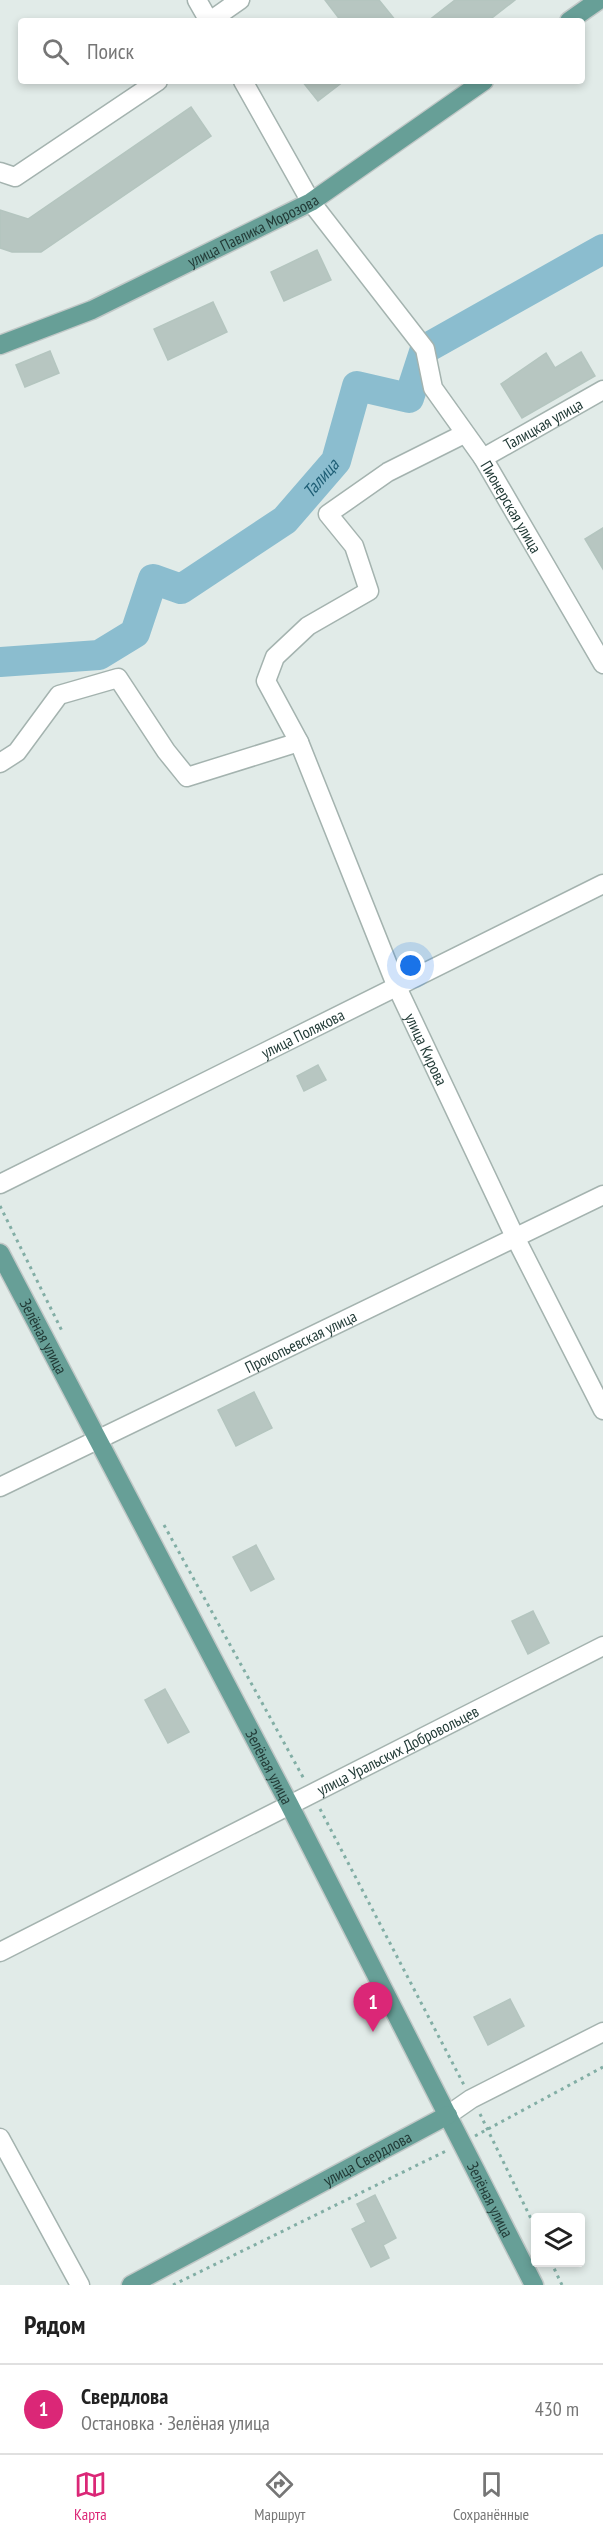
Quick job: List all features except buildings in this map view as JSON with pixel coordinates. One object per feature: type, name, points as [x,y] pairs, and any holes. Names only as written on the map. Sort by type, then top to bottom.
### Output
[{"type":"main road","points":[[573,18],[599,0]]},
{"type":"main road","name":"улица Павлика Морозова","points":[[0,345],[92,310],[311,202],[480,84]]},
{"type":"main road","name":"Зелёная улица","points":[[0,1253],[95,1440],[289,1804],[534,2285]]},
{"type":"main road","name":"улица Свердлова","points":[[131,2285],[448,2115]]},
{"type":"street","points":[[197,0],[208,18]]},
{"type":"street","points":[[214,18],[240,0]]},
{"type":"street","points":[[0,172],[15,177],[154,84]]},
{"type":"street","points":[[245,84],[311,202]]},
{"type":"street","name":"Пионерская улица","points":[[311,202],[425,349],[433,388],[483,458],[603,664]]},
{"type":"street","name":"Талицкая улица","points":[[483,458],[603,390]]},
{"type":"street","name":"улица Кирова","points":[[464,434],[388,472],[328,514],[354,546],[369,591],[308,626],[274,657],[266,681],[299,742],[396,985],[515,1237],[603,1410]]},
{"type":"street","points":[[0,763],[17,752],[58,696],[118,678],[166,750],[188,777],[299,742]]},
{"type":"street","name":"улица Полякова","points":[[0,1184],[603,884]]},
{"type":"street","name":"Прокопьевская улица","points":[[0,1487],[603,1195]]},
{"type":"street","name":"улица Уральских Добровольцев","points":[[0,1952],[603,1646]]},
{"type":"street","name":"улица Свердлова","points":[[448,2115],[471,2099],[603,2032]]},
{"type":"street","points":[[0,2138],[80,2285]]},
{"type":"path","points":[[0,1206],[64,1334]]},
{"type":"path","points":[[163,1524],[312,1792],[488,2128],[531,2218]]},
{"type":"path","points":[[173,2285],[462,2143],[603,2067]]},
{"type":"path","points":[[553,2267],[562,2285]]},
{"type":"waterway","name":"Талица","points":[[0,662],[99,655],[135,633],[153,579],[181,589],[285,520],[336,461],[357,386],[409,398],[425,349],[603,249]]},
{"type":"place","name":"Свердлова","points":[[373,2032]]}]
